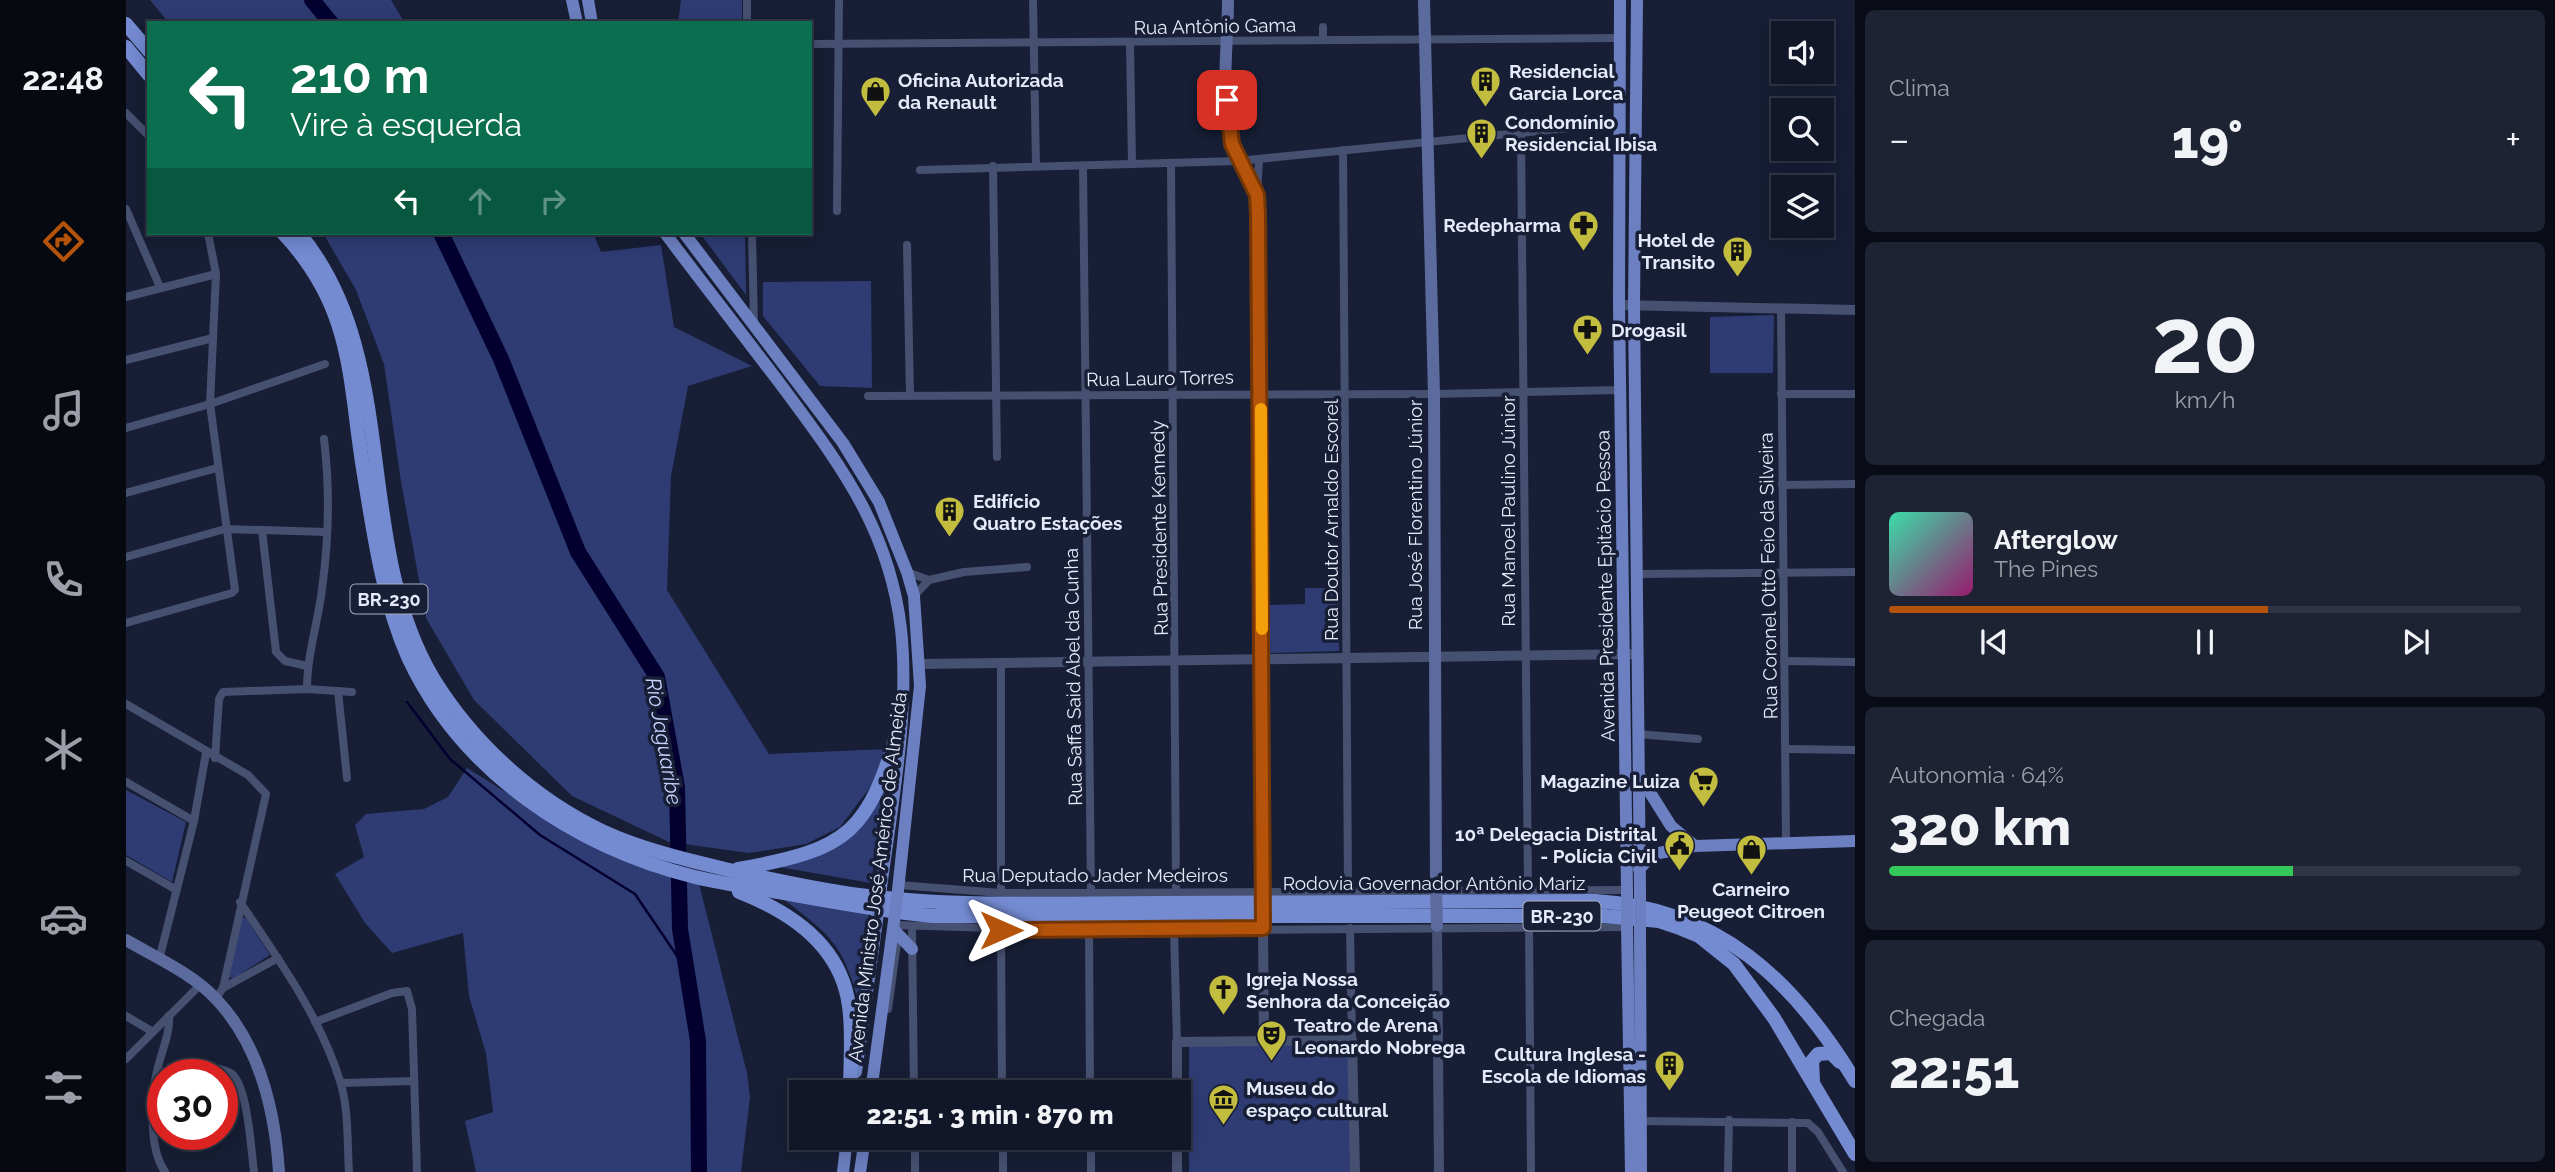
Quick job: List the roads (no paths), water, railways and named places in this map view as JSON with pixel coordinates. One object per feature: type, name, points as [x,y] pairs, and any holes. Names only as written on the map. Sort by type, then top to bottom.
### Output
[{"type":"highway","points":[[126,24],[147,49]]},
{"type":"highway","points":[[126,47],[147,73]]},
{"type":"highway","name":"Rodovia Governador Antônio Mariz","points":[[286,235],[314,272],[338,318],[351,369],[376,545],[395,623],[417,674],[470,748],[504,783],[570,828],[651,857],[694,877],[932,916],[1604,916],[1659,921],[1699,936],[1734,964],[1774,1018],[1855,1154]]},
{"type":"highway","name":"Rodovia Governador Antônio Mariz","points":[[300,235],[329,275],[349,319],[360,366],[384,537],[399,597],[433,677],[475,735],[522,780],[577,818],[651,857],[697,862],[860,895],[995,903],[1554,901],[1639,905],[1677,915],[1706,928],[1767,970],[1814,1018],[1855,1081]]},
{"type":"highway","points":[[732,870],[806,855],[848,833],[879,790],[900,723]]},
{"type":"highway","points":[[711,881],[780,909],[813,935],[834,962],[849,1005],[851,1080]]},
{"type":"highway","points":[[1818,1093],[1811,1066],[1814,1057],[1821,1053],[1828,1052],[1836,1058],[1855,1081]]},
{"type":"main road","points":[[572,0],[577,21]]},
{"type":"main road","points":[[588,0],[593,21]]},
{"type":"main road","points":[[1228,0],[1228,124],[1238,161],[1257,195],[1261,393],[1262,891]]},
{"type":"main road","name":"Rua José Florentino Júnior","points":[[1424,0],[1434,394],[1437,926]]},
{"type":"main road","name":"Avenida Presidente Epitácio Pessoa","points":[[1620,0],[1619,305],[1631,655],[1632,927],[1639,1171]]},
{"type":"main road","name":"Avenida Presidente Epitácio Pessoa","points":[[1633,890],[1639,869],[1639,734],[1631,655],[1637,574],[1634,305],[1637,0]]},
{"type":"main road","name":"Avenida Ministro José Américo de Almeida","points":[[667,235],[825,444],[865,507],[882,543],[895,589],[901,630],[900,723],[877,920],[853,1080]]},
{"type":"main road","name":"Avenida Ministro José Américo de Almeida","points":[[686,235],[843,443],[864,475],[898,543],[914,596],[920,664],[913,763],[895,928],[873,1080]]},
{"type":"main road","points":[[1639,775],[1671,826],[1695,846]]},
{"type":"main road","points":[[1639,869],[1654,854],[1695,846],[1855,842]]},
{"type":"main road","name":"Avenida Presidente Epitácio Pessoa","points":[[1632,927],[1641,1121],[1639,1171]]},
{"type":"main road","points":[[895,928],[912,949]]},
{"type":"main road","points":[[126,940],[199,986],[220,993],[267,1091],[276,1131],[279,1172]]},
{"type":"main road","points":[[844,1172],[846,1150]]},
{"type":"main road","points":[[860,1172],[863,1150]]},
{"type":"street","points":[[747,0],[747,21]]},
{"type":"street","points":[[837,211],[839,0]]},
{"type":"street","points":[[1033,0],[1036,166]]},
{"type":"street","points":[[1323,27],[1323,40]]},
{"type":"street","name":"Rua Antônio Gama","points":[[812,44],[1620,38]]},
{"type":"street","points":[[1130,43],[1132,164]]},
{"type":"street","points":[[126,113],[147,134]]},
{"type":"street","points":[[920,170],[1238,161],[1620,123]]},
{"type":"street","name":"Rua Manoel Paulino Júnior","points":[[1521,133],[1528,890]]},
{"type":"street","name":"Rua Doutor Arnaldo Escorel","points":[[1343,150],[1348,890]]},
{"type":"street","points":[[1257,195],[1259,159]]},
{"type":"street","name":"Rua Presidente Kennedy","points":[[1171,164],[1177,663],[1176,892]]},
{"type":"street","points":[[993,166],[997,457]]},
{"type":"street","name":"Rua Saffa Said Abel da Cunha","points":[[1083,166],[1091,893]]},
{"type":"street","points":[[126,209],[160,287]]},
{"type":"street","points":[[126,623],[232,593],[235,588],[210,404],[216,274],[208,235]]},
{"type":"street","points":[[752,235],[754,325]]},
{"type":"street","points":[[906,245],[909,395]]},
{"type":"street","points":[[126,297],[216,274]]},
{"type":"street","points":[[1619,305],[1855,310]]},
{"type":"street","name":"Rua Coronel Otto Feio da Silveira","points":[[1781,310],[1786,842]]},
{"type":"street","points":[[126,360],[213,338]]},
{"type":"street","points":[[126,428],[210,404],[325,363]]},
{"type":"street","name":"Rua Lauro Torres","points":[[868,396],[1434,394],[1622,390]]},
{"type":"street","points":[[1781,394],[1855,394]]},
{"type":"street","points":[[307,689],[307,666],[322,590],[329,489],[324,439]]},
{"type":"street","points":[[126,493],[217,468]]},
{"type":"street","points":[[1782,485],[1855,484]]},
{"type":"street","points":[[126,557],[225,529],[326,532]]},
{"type":"street","points":[[262,530],[276,652],[285,661],[307,666]]},
{"type":"street","points":[[907,572],[929,580],[964,572],[1027,567]]},
{"type":"street","points":[[1637,574],[1783,570],[1855,572]]},
{"type":"street","points":[[914,596],[929,580]]},
{"type":"street","points":[[920,664],[1348,661],[1631,655]]},
{"type":"street","points":[[1784,661],[1855,662]]},
{"type":"street","points":[[1001,893],[1002,663]]},
{"type":"street","points":[[215,758],[222,693],[307,689],[352,692]]},
{"type":"street","points":[[338,691],[346,778]]},
{"type":"street","points":[[126,704],[206,753],[248,775],[263,787],[267,800],[220,993]]},
{"type":"street","points":[[1639,734],[1698,739]]},
{"type":"street","points":[[1786,749],[1855,750]]},
{"type":"street","points":[[159,960],[194,821],[206,753]]},
{"type":"street","points":[[126,782],[194,821]]},
{"type":"street","points":[[126,861],[175,889]]},
{"type":"street","name":"Rua Deputado Jader Medeiros","points":[[899,888],[1001,893],[1633,890]]},
{"type":"street","points":[[1262,891],[1264,1042]]},
{"type":"street","points":[[240,902],[278,958],[315,1022],[341,1083],[349,1172]]},
{"type":"street","points":[[912,926],[914,1080]]},
{"type":"street","points":[[878,1080],[895,928],[912,926],[1089,931],[1437,926],[1632,927]]},
{"type":"street","points":[[1437,926],[1439,1172]]},
{"type":"street","points":[[1529,927],[1531,1172]]},
{"type":"street","points":[[1350,928],[1355,1172]]},
{"type":"street","points":[[1001,930],[1002,1080]]},
{"type":"street","points":[[1174,930],[1177,1080]]},
{"type":"street","points":[[1089,931],[1090,1080]]},
{"type":"street","points":[[220,993],[278,958]]},
{"type":"street","points":[[126,1059],[199,986]]},
{"type":"street","points":[[315,1022],[402,990],[409,995],[412,1010],[417,1172]]},
{"type":"street","points":[[126,1016],[153,1032]]},
{"type":"street","points":[[158,1059],[170,1026],[169,1016]]},
{"type":"street","points":[[1177,1042],[1352,1040]]},
{"type":"street","points":[[238,1081],[254,1172]]},
{"type":"street","points":[[341,1083],[414,1081]]},
{"type":"street","points":[[1728,1172],[1729,1120]]},
{"type":"street","points":[[1641,1121],[1808,1123],[1843,1172]]},
{"type":"street","points":[[1792,1122],[1792,1172]]},
{"type":"street","points":[[158,1150],[166,1172]]},
{"type":"street","points":[[866,1172],[869,1150]]},
{"type":"street","points":[[915,1150],[915,1172]]},
{"type":"street","points":[[1003,1150],[1003,1172]]},
{"type":"street","points":[[1091,1150],[1091,1172]]},
{"type":"street","points":[[1177,1150],[1177,1172]]},
{"type":"waterway","name":"Rio Jaguaribe","points":[[312,0],[329,21]]},
{"type":"waterway","name":"Rio Jaguaribe","points":[[442,235],[501,359],[578,552],[657,677],[677,787],[680,929],[698,1041],[699,1172]]},
{"type":"waterway","points":[[407,702],[450,759],[540,835],[635,894],[686,969]]},
{"type":"place","name":"Residencial Garcia Lorca","points":[[1486,109]]},
{"type":"place","name":"Oficina Autorizada da Renault","points":[[875,118]]},
{"type":"place","name":"Condomínio Residencial Ibisa","points":[[1482,160]]},
{"type":"place","name":"Redepharma","points":[[1584,252]]},
{"type":"place","name":"Hotel de Transito","points":[[1738,278]]},
{"type":"place","name":"Drogasil","points":[[1588,357]]},
{"type":"place","name":"Edifício Quatro Estações","points":[[950,539]]},
{"type":"place","name":"Magazine Luiza","points":[[1703,808]]},
{"type":"place","name":"10ª Delegacia Distrital - Polícia Civil","points":[[1680,872]]},
{"type":"place","name":"Carneiro Peugeot Citroen","points":[[1751,877]]},
{"type":"place","name":"Igreja Nossa Senhora da Conceição","points":[[1223,1017]]},
{"type":"place","name":"Teatro de Arena Leonardo Nobrega","points":[[1271,1063]]},
{"type":"place","name":"Cultura Inglesa - Escola de Idiomas","points":[[1669,1092]]},
{"type":"place","name":"Museu do espaço cultural","points":[[1223,1126]]}]
